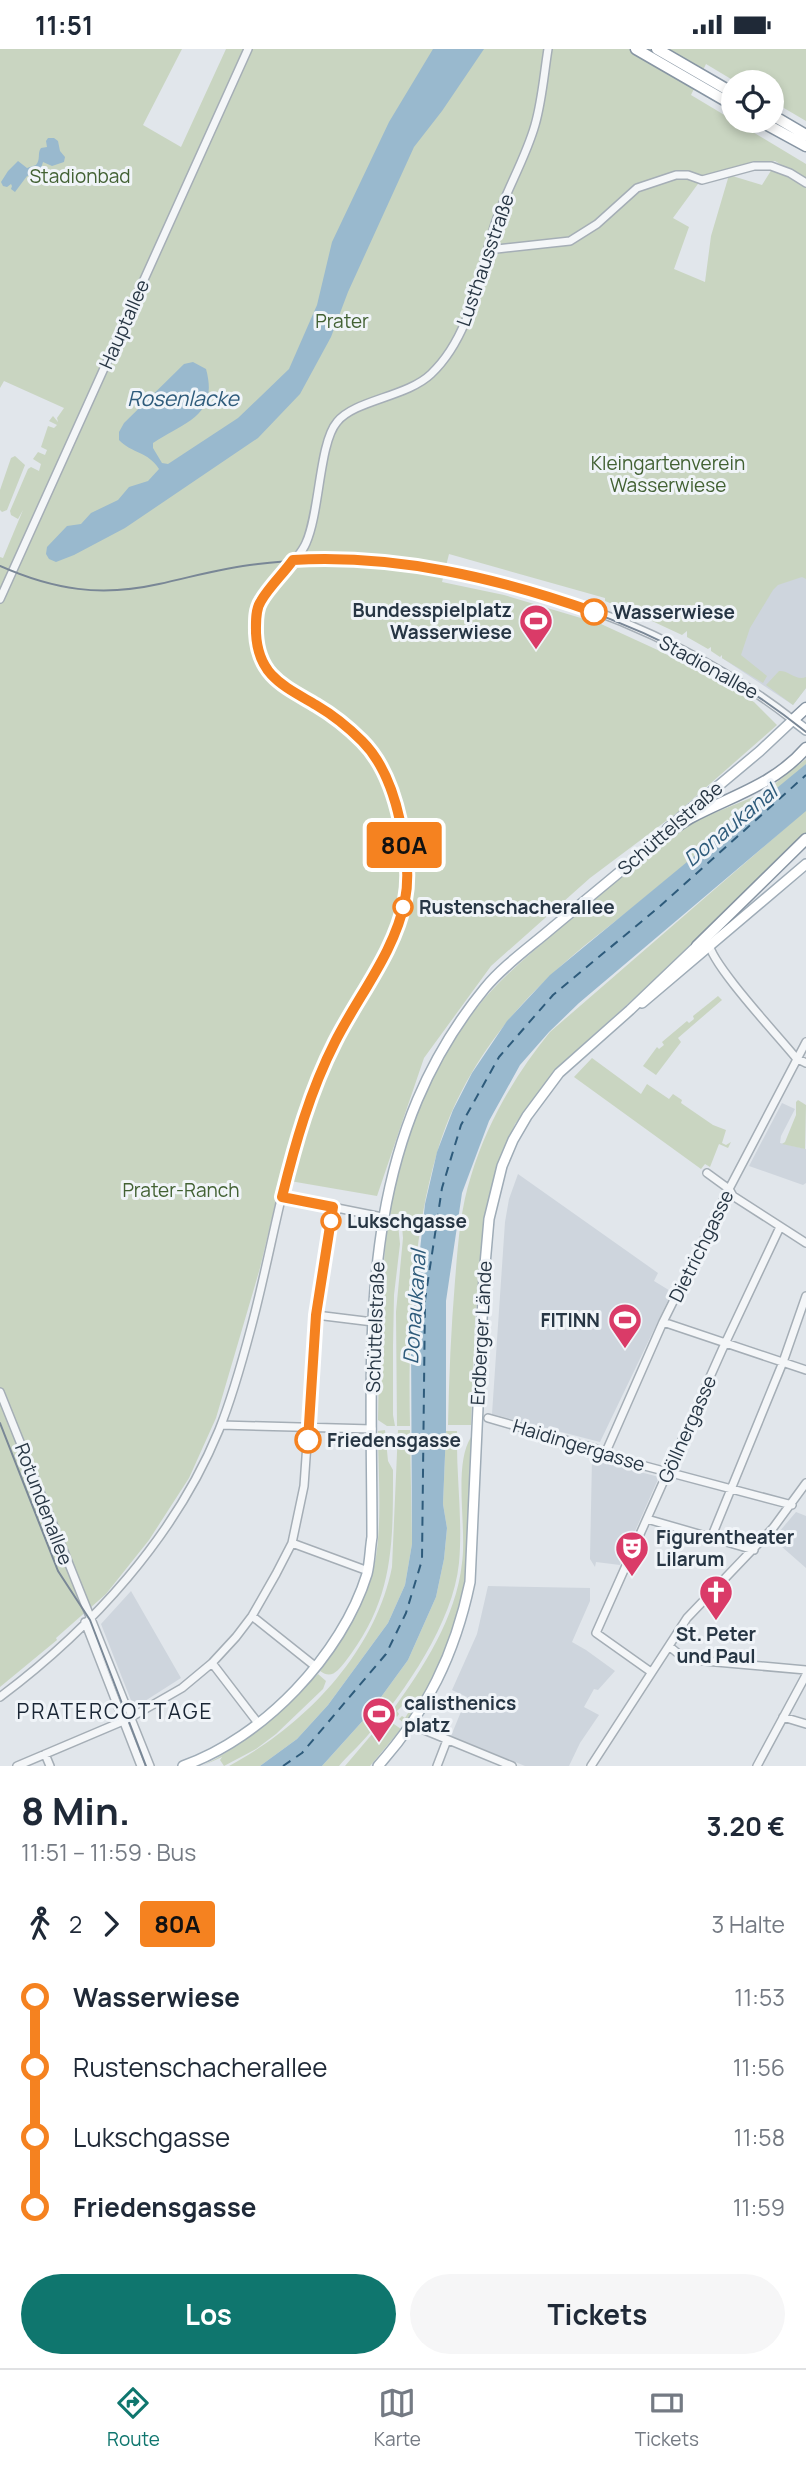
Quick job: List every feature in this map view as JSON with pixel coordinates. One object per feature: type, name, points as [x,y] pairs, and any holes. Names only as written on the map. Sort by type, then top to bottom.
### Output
[{"type":"highway","points":[[636,49],[721,89]]},
{"type":"highway","points":[[657,49],[721,96]]},
{"type":"highway","points":[[784,122],[806,135]]},
{"type":"highway","points":[[782,133],[806,146]]},
{"type":"highway","points":[[793,720],[806,708]]},
{"type":"highway","points":[[663,836],[703,812],[769,780],[794,762],[806,748]]},
{"type":"highway","points":[[697,946],[806,839]]},
{"type":"main road","points":[[793,720],[806,730]]},
{"type":"main road","name":"Schüttelstraße","points":[[183,1766],[215,1752],[258,1723],[295,1690],[316,1667],[344,1627],[359,1597],[368,1570],[372,1537],[373,1322],[382,1217],[393,1164],[411,1112],[439,1053],[487,986],[512,962],[663,836],[668,828],[793,720]]},
{"type":"main road","name":"Erdberger Lände","points":[[630,1010],[648,999],[806,864]]},
{"type":"main road","name":"Erdberger Lände","points":[[378,1766],[412,1725],[440,1678],[463,1615],[470,1582],[489,1219],[496,1184],[513,1140],[544,1090],[583,1049],[630,1010],[697,946]]},
{"type":"street","name":"Hauptallee","points":[[0,599],[248,49]]},
{"type":"street","name":"Lusthausstraße","points":[[282,1197],[298,1133],[334,1043],[400,920],[407,873],[405,847],[384,773],[364,742],[334,716],[272,677],[264,664],[256,638],[257,614],[261,601],[305,547],[316,508],[328,439],[334,424],[346,413],[417,385],[448,355],[467,317],[504,198],[536,122],[548,49]]},
{"type":"street","points":[[488,250],[570,241],[597,224],[628,194],[644,185],[676,175],[688,175],[702,180],[754,166],[771,166],[806,183]]},
{"type":"street","name":"Stadionallee","points":[[293,560],[341,558],[386,561],[477,577],[558,599],[613,618],[679,648],[756,692],[793,720]]},
{"type":"street","points":[[712,932],[709,948],[712,954],[796,1058],[806,1063]]},
{"type":"street","name":"Dietrichgasse","points":[[605,1454],[663,1322],[806,1042]]},
{"type":"street","points":[[707,1173],[729,1189],[733,1196],[806,1243]]},
{"type":"street","points":[[0,1697],[34,1671],[134,1571],[168,1524],[195,1479],[221,1425],[251,1329],[282,1197],[382,1217]]},
{"type":"street","points":[[18,1766],[128,1719],[182,1688],[212,1663],[252,1616],[292,1543],[304,1486],[316,1315],[333,1207]]},
{"type":"street","name":"Göllnergasse","points":[[651,1672],[596,1633],[780,1227]]},
{"type":"street","points":[[711,1538],[783,1362],[806,1296]]},
{"type":"street","points":[[316,1315],[373,1322]]},
{"type":"street","points":[[663,1322],[806,1370]]},
{"type":"street","name":"Rotundenallee","points":[[0,1392],[128,1719]]},
{"type":"street","name":"Haidingergasse","points":[[488,1418],[597,1448],[605,1454],[792,1505]]},
{"type":"street","points":[[221,1425],[372,1429]]},
{"type":"street","points":[[591,1766],[687,1618],[754,1550],[792,1505],[806,1483]]},
{"type":"street","points":[[647,1520],[754,1550]]},
{"type":"street","points":[[292,1543],[368,1570]]},
{"type":"street","points":[[252,1616],[316,1667]]},
{"type":"street","points":[[670,1646],[681,1656],[693,1660],[806,1672],[757,1766]]},
{"type":"street","points":[[212,1663],[258,1723]]},
{"type":"street","points":[[783,1717],[806,1724]]},
{"type":"street","points":[[128,1719],[141,1766]]},
{"type":"street","points":[[128,1719],[150,1766]]},
{"type":"street","points":[[412,1725],[500,1764],[512,1766]]},
{"type":"street","points":[[437,1766],[447,1740]]},
{"type":"street","points":[[45,1754],[50,1766]]},
{"type":"shaded area","points":[[789,553],[806,563],[806,688],[793,705],[722,658]]},
{"type":"shaded area","points":[[782,1103],[795,1109],[780,1143],[806,1149],[806,1183],[803,1185],[749,1166]]},
{"type":"shaded area","points":[[518,1174],[658,1273],[654,1281],[672,1292],[600,1442],[492,1414],[505,1222],[509,1199]]},
{"type":"shaded area","points":[[592,1458],[659,1477],[620,1565],[596,1562],[595,1567],[590,1559]]},
{"type":"shaded area","points":[[796,1512],[806,1516],[806,1568],[773,1539]]},
{"type":"shaded area","points":[[488,1586],[590,1588],[590,1601],[572,1642],[615,1671],[598,1690],[594,1689],[584,1707],[599,1715],[580,1743],[569,1766],[525,1766],[451,1736],[467,1697],[452,1690],[477,1634]]},
{"type":"shaded area","points":[[131,1591],[181,1678],[134,1708],[101,1624]]},
{"type":"green space","name":"Prater","points":[[0,49],[182,49],[143,125],[181,147],[226,49],[806,49],[806,121],[784,108],[784,70],[721,70],[721,73],[706,64],[691,95],[721,113],[721,133],[754,133],[806,164],[806,180],[775,161],[725,170],[703,177],[673,218],[689,227],[674,269],[705,282],[711,236],[729,175],[762,185],[772,169],[785,173],[806,186],[806,579],[802,577],[778,585],[750,628],[741,655],[767,676],[763,683],[722,658],[722,655],[720,657],[711,651],[711,647],[708,649],[687,637],[687,631],[682,635],[652,621],[653,616],[648,618],[634,613],[634,608],[631,612],[605,601],[605,598],[449,554],[442,582],[504,595],[601,624],[662,652],[754,702],[777,725],[678,812],[590,878],[491,966],[424,1058],[377,1196],[290,1181],[279,1188],[260,1268],[216,1418],[189,1478],[149,1540],[106,1594],[56,1638],[57,1640],[0,1687],[0,557],[3,558],[23,510],[18,519],[11,515],[10,511],[28,469],[31,467],[39,471],[41,464],[33,459],[38,452],[45,455],[47,450],[41,447],[48,426],[54,428],[57,425],[49,421],[53,416],[58,422],[57,418],[64,408],[4,381],[0,388]]},
{"type":"green space","points":[[15,456],[25,465],[7,510],[2,512],[0,490],[11,458]]},
{"type":"green space","points":[[779,671],[799,678],[806,677],[806,688],[793,705],[766,685]]},
{"type":"green space","points":[[806,759],[806,764],[800,770],[561,966],[531,994],[482,1057],[445,1128],[429,1185],[413,1288],[410,1426],[397,1426],[396,1312],[403,1238],[401,1214],[389,1214],[410,1133],[445,1056],[476,1009],[504,978],[672,835],[687,824],[763,793]]},
{"type":"green space","points":[[806,810],[806,833],[702,937],[558,1067],[515,1124],[496,1172],[486,1207],[475,1322],[471,1425],[448,1425],[452,1317],[462,1215],[478,1156],[503,1100],[550,1032]]},
{"type":"green space","points":[[718,996],[722,1000],[678,1038],[681,1042],[656,1075],[643,1066],[657,1047],[659,1049],[664,1045],[662,1042],[687,1021],[689,1023],[694,1019],[693,1016]]},
{"type":"green space","points":[[592,1058],[641,1094],[647,1084],[669,1099],[673,1094],[682,1100],[681,1103],[713,1125],[726,1130],[722,1143],[726,1145],[731,1142],[728,1148],[719,1144],[710,1167],[705,1164],[701,1169],[574,1077]]},
{"type":"green space","points":[[798,1100],[806,1105],[805,1149],[782,1144],[796,1115]]},
{"type":"green space","points":[[398,1224],[400,1244],[394,1295],[393,1346],[395,1426],[387,1426],[378,1420],[380,1308],[387,1226]]},
{"type":"green space","points":[[385,1430],[388,1461],[393,1470],[391,1548],[382,1594],[361,1639],[340,1668],[328,1675],[320,1671],[352,1622],[374,1567],[379,1517],[378,1431]]},
{"type":"green space","points":[[398,1430],[410,1430],[412,1544],[405,1585],[388,1623],[328,1705],[297,1739],[260,1766],[229,1766],[284,1730],[309,1708],[353,1657],[370,1629],[383,1599],[392,1567]]},
{"type":"green space","points":[[446,1431],[457,1431],[460,1530],[459,1563],[447,1609],[425,1655],[382,1717],[339,1766],[322,1766],[368,1715],[408,1660],[436,1597],[447,1528],[443,1504]]},
{"type":"green space","points":[[471,1437],[469,1554],[465,1588],[455,1629],[434,1677],[405,1724],[399,1719],[402,1716],[405,1718],[416,1700],[410,1698],[397,1711],[397,1717],[392,1711],[436,1641],[459,1583],[463,1548],[463,1464]]},
{"type":"green space","points":[[318,1674],[326,1681],[323,1689],[276,1734],[256,1749],[224,1766],[220,1760],[222,1757],[202,1766],[250,1736]]},
{"type":"green space","points":[[384,1720],[401,1729],[370,1766],[345,1766]]},
{"type":"water","name":"Rosenlacke","points":[[433,49],[484,49],[414,147],[348,292],[331,337],[300,394],[258,438],[125,528],[74,555],[56,562],[49,559],[46,554],[47,547],[67,526],[81,524],[91,513],[118,500],[129,487],[148,481],[159,469],[150,459],[119,440],[119,432],[124,423],[184,364],[193,362],[206,369],[208,397],[196,416],[153,443],[162,463],[168,464],[238,418],[289,369],[317,305],[332,242],[389,122]]},
{"type":"water","points":[[48,138],[58,141],[60,151],[65,157],[64,162],[52,166],[43,162],[40,172],[27,176],[15,192],[11,189],[11,184],[3,186],[1,182],[18,161],[27,168],[36,165],[41,148],[47,147]]},
{"type":"water","name":"Donaukanal","points":[[806,764],[806,811],[579,1003],[549,1032],[520,1065],[489,1121],[462,1193],[446,1301],[443,1504],[447,1528],[436,1597],[408,1660],[368,1715],[322,1766],[260,1766],[297,1739],[328,1705],[388,1623],[405,1585],[412,1544],[411,1332],[425,1204],[437,1152],[453,1110],[472,1073],[507,1021],[550,975]]},
{"type":"ferry route","points":[[283,1766],[302,1753],[386,1654],[406,1613],[422,1560],[425,1300],[442,1188],[461,1125],[499,1057],[553,995],[659,907],[806,775]]},
{"type":"tram line","points":[[0,566],[59,586],[97,590],[138,588],[233,567],[310,559],[367,561],[491,582],[588,611],[679,650],[765,702],[806,732]]},
{"type":"tram line","points":[[0,1423],[58,1571],[90,1620],[146,1766]]},
{"type":"bus line","name":"80A","points":[[308,1440],[316,1315],[333,1207],[282,1197],[298,1133],[334,1043],[400,920],[407,873],[400,822],[380,766],[364,742],[334,716],[272,677],[258,651],[256,627],[259,606],[293,560],[354,558],[477,577],[558,599],[594,612]]},
{"type":"place","name":"Wasserwiese","points":[[594,612]]},
{"type":"place","name":"Bundesspielplatz Wasserwiese","points":[[536,651]]},
{"type":"place","name":"Rustenschacherallee","points":[[403,907]]},
{"type":"place","name":"Lukschgasse","points":[[331,1221]]},
{"type":"place","name":"FITINN","points":[[625,1350]]},
{"type":"place","name":"Friedensgasse","points":[[308,1440]]},
{"type":"place","name":"Figurentheater Lilarum","points":[[632,1578]]},
{"type":"place","name":"St. Peter und Paul","points":[[716,1622]]},
{"type":"place","name":"calisthenics platz","points":[[379,1744]]},
{"type":"district","name":"PRATERCOTTAGE","points":[[115,1711]]},
{"type":"park label","name":"Stadionbad","points":[[80,176]]},
{"type":"park label","name":"Kleingartenverein Wasserwiese","points":[[668,474]]},
{"type":"park label","name":"Prater-Ranch","points":[[181,1190]]}]
